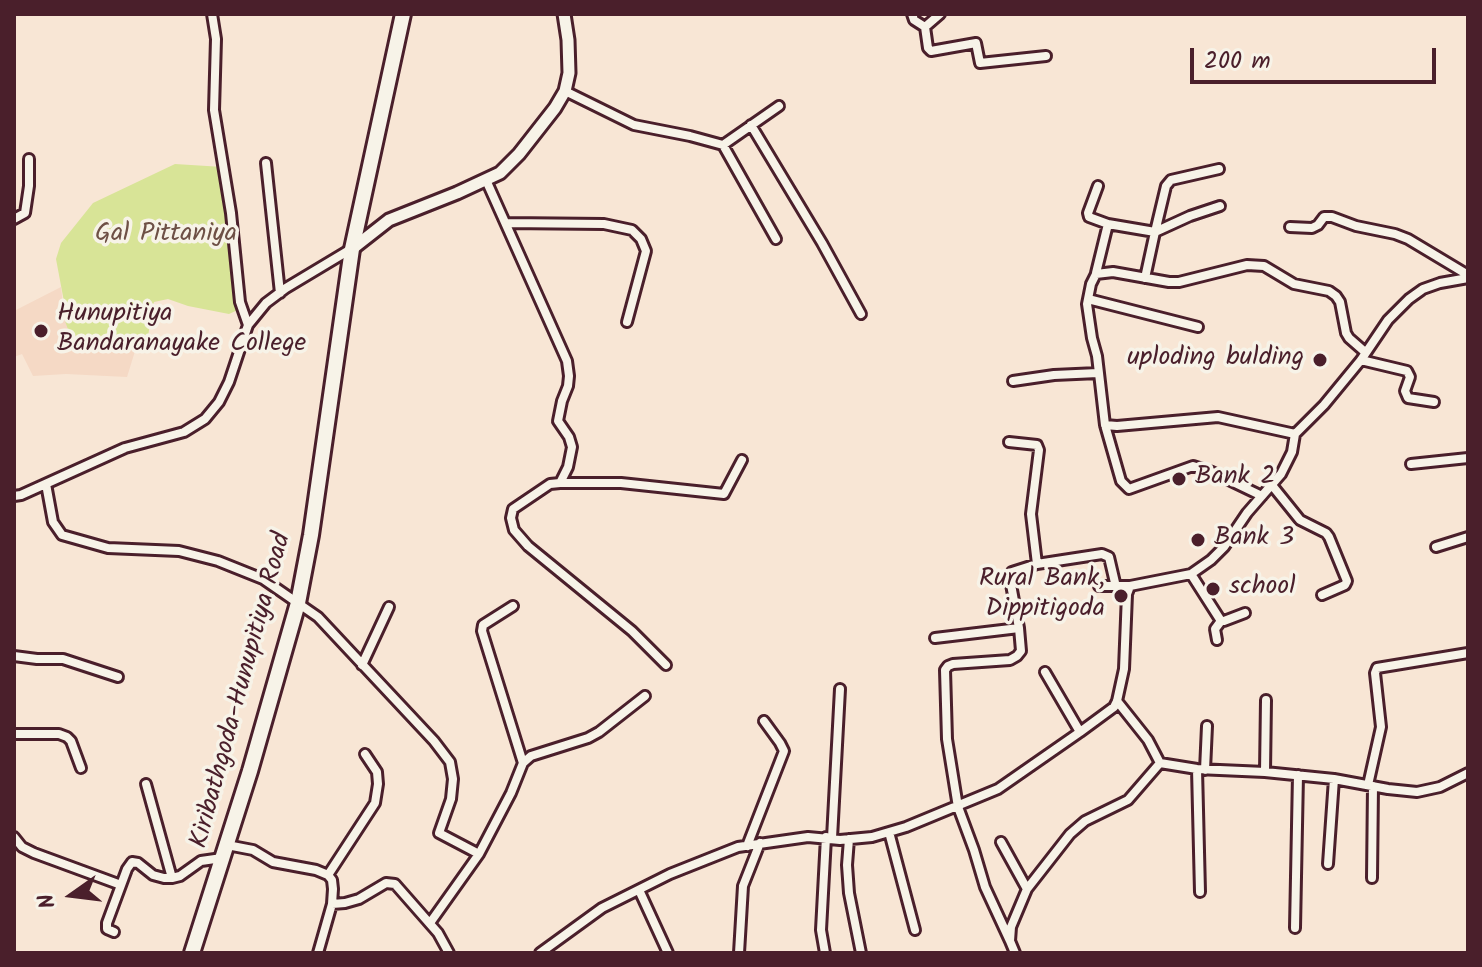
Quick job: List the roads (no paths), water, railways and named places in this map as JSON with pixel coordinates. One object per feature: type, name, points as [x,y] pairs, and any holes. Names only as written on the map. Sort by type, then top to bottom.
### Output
[{"type":"main road","name":"Kiribathgoda-Hunupitiya Road","points":[[192,953],[250,771],[298,603],[311,535],[352,249],[403,14]]},
{"type":"street","points":[[212,14],[216,39],[214,110],[231,213],[240,302],[248,325]]},
{"type":"street","points":[[14,496],[125,448],[184,432],[205,419],[219,402],[229,382],[248,325],[266,303],[352,249],[389,220],[500,173],[519,154],[565,91],[569,73],[564,14]]},
{"type":"street","points":[[912,14],[914,20],[925,27],[931,51],[976,43],[980,63],[1046,56]]},
{"type":"street","points":[[925,27],[940,14]]},
{"type":"street","points":[[565,91],[634,125],[723,145],[776,239]]},
{"type":"street","points":[[723,145],[779,106]]},
{"type":"street","points":[[751,125],[861,314]]},
{"type":"street","points":[[14,219],[25,213],[29,159]]},
{"type":"street","points":[[266,163],[280,293]]},
{"type":"street","points":[[1145,278],[1166,186],[1171,180],[1219,169]]},
{"type":"street","points":[[486,180],[567,361],[568,386],[558,421],[572,447],[568,467],[560,483]]},
{"type":"street","points":[[1098,186],[1089,217],[1108,224],[1155,232],[1220,206]]},
{"type":"street","points":[[1290,227],[1312,228],[1324,217],[1332,217],[1356,226],[1395,234],[1468,276]]},
{"type":"street","points":[[506,223],[604,224],[632,230],[641,239],[646,251],[627,322]]},
{"type":"street","points":[[1108,224],[1087,304],[1105,425],[1121,481],[1129,489],[1193,466],[1262,496]]},
{"type":"street","points":[[1096,273],[1113,272],[1179,282],[1247,265],[1264,266],[1294,284],[1329,291],[1336,296],[1346,333],[1363,356],[1407,371],[1410,377],[1405,391],[1408,398],[1434,402]]},
{"type":"street","points":[[1099,586],[1130,586],[1191,574],[1211,560],[1285,468],[1295,434],[1324,405],[1388,320],[1423,289],[1468,276]]},
{"type":"street","points":[[1088,299],[1198,327]]},
{"type":"street","points":[[1013,381],[1098,373]]},
{"type":"street","points":[[1105,425],[1218,417],[1295,434]]},
{"type":"street","points":[[1009,442],[1037,445],[1039,450],[1031,514],[1037,564]]},
{"type":"street","points":[[1411,464],[1468,458]]},
{"type":"street","points":[[666,665],[632,631],[528,546],[514,530],[511,518],[513,509],[550,484],[560,483],[621,483],[724,494],[742,460]]},
{"type":"street","points":[[46,484],[53,522],[62,535],[108,548],[179,551],[218,561],[263,579],[318,617],[450,762],[453,779],[451,799],[439,833],[479,854]]},
{"type":"street","points":[[1271,484],[1300,520],[1329,537],[1347,581],[1345,585],[1322,595]]},
{"type":"street","points":[[1436,547],[1468,537]]},
{"type":"street","points":[[1015,953],[985,887],[958,807],[947,739],[945,670],[953,664],[1010,660],[1021,651],[1010,579],[1012,572],[1037,564],[1102,554],[1107,555],[1116,587]]},
{"type":"street","points":[[1191,574],[1221,621]]},
{"type":"street","points":[[540,953],[602,908],[670,874],[738,847],[808,837],[872,837],[906,827],[998,789],[1114,707],[1124,669],[1127,594],[1130,586]]},
{"type":"street","points":[[513,606],[483,625],[482,631],[523,763]]},
{"type":"street","points":[[362,665],[389,607]]},
{"type":"street","points":[[1217,640],[1215,629],[1221,621],[1245,613]]},
{"type":"street","points":[[935,638],[1019,628]]},
{"type":"street","points":[[1372,878],[1370,786],[1381,727],[1377,668],[1468,653]]},
{"type":"street","points":[[14,656],[63,659],[118,677]]},
{"type":"street","points":[[1045,672],[1080,732]]},
{"type":"street","points":[[825,953],[821,930],[840,689]]},
{"type":"street","points":[[430,923],[479,854],[523,763],[531,756],[599,732],[645,696]]},
{"type":"street","points":[[1265,772],[1266,700]]},
{"type":"street","points":[[1117,701],[1148,740],[1160,763]]},
{"type":"street","points":[[747,846],[784,751],[764,721]]},
{"type":"street","points":[[1200,892],[1201,770],[1207,726]]},
{"type":"street","points":[[14,734],[59,734],[67,737],[81,768]]},
{"type":"street","points":[[328,875],[375,803],[377,772],[365,754]]},
{"type":"street","points":[[1160,763],[1201,770],[1334,779],[1417,792],[1440,787],[1468,773]]},
{"type":"street","points":[[1010,941],[1011,927],[1027,889],[1070,834],[1085,821],[1128,800],[1160,763]]},
{"type":"street","points":[[1295,928],[1298,775]]},
{"type":"street","points":[[1328,864],[1334,779]]},
{"type":"street","points":[[146,784],[172,878]]},
{"type":"street","points":[[889,832],[915,930]]},
{"type":"street","points":[[14,837],[22,847],[34,853],[121,885]]},
{"type":"street","points":[[849,839],[849,893],[861,953]]},
{"type":"street","points":[[1001,842],[1027,889]]},
{"type":"street","points":[[739,953],[743,886],[760,843]]},
{"type":"street","points":[[114,932],[106,927],[132,862],[153,875],[172,878],[224,852],[253,850],[273,862],[316,870],[332,880],[332,904],[318,953]]},
{"type":"street","points":[[332,904],[359,899],[391,883],[395,884],[430,923],[449,953]]},
{"type":"street","points":[[639,890],[668,953]]},
{"type":"place","name":"Hunupitiya Bandaranayake College","points":[[41,331]]},
{"type":"place","name":"uploding bulding","points":[[1320,360]]},
{"type":"place","name":"Bank 2","points":[[1179,479]]},
{"type":"place","name":"Bank 3","points":[[1198,540]]},
{"type":"place","name":"school","points":[[1213,589]]},
{"type":"place","name":"Rural Bank, Dippitigoda","points":[[1121,596]]},
{"type":"park label","name":"Gal Pittaniya","points":[[166,236]]}]
